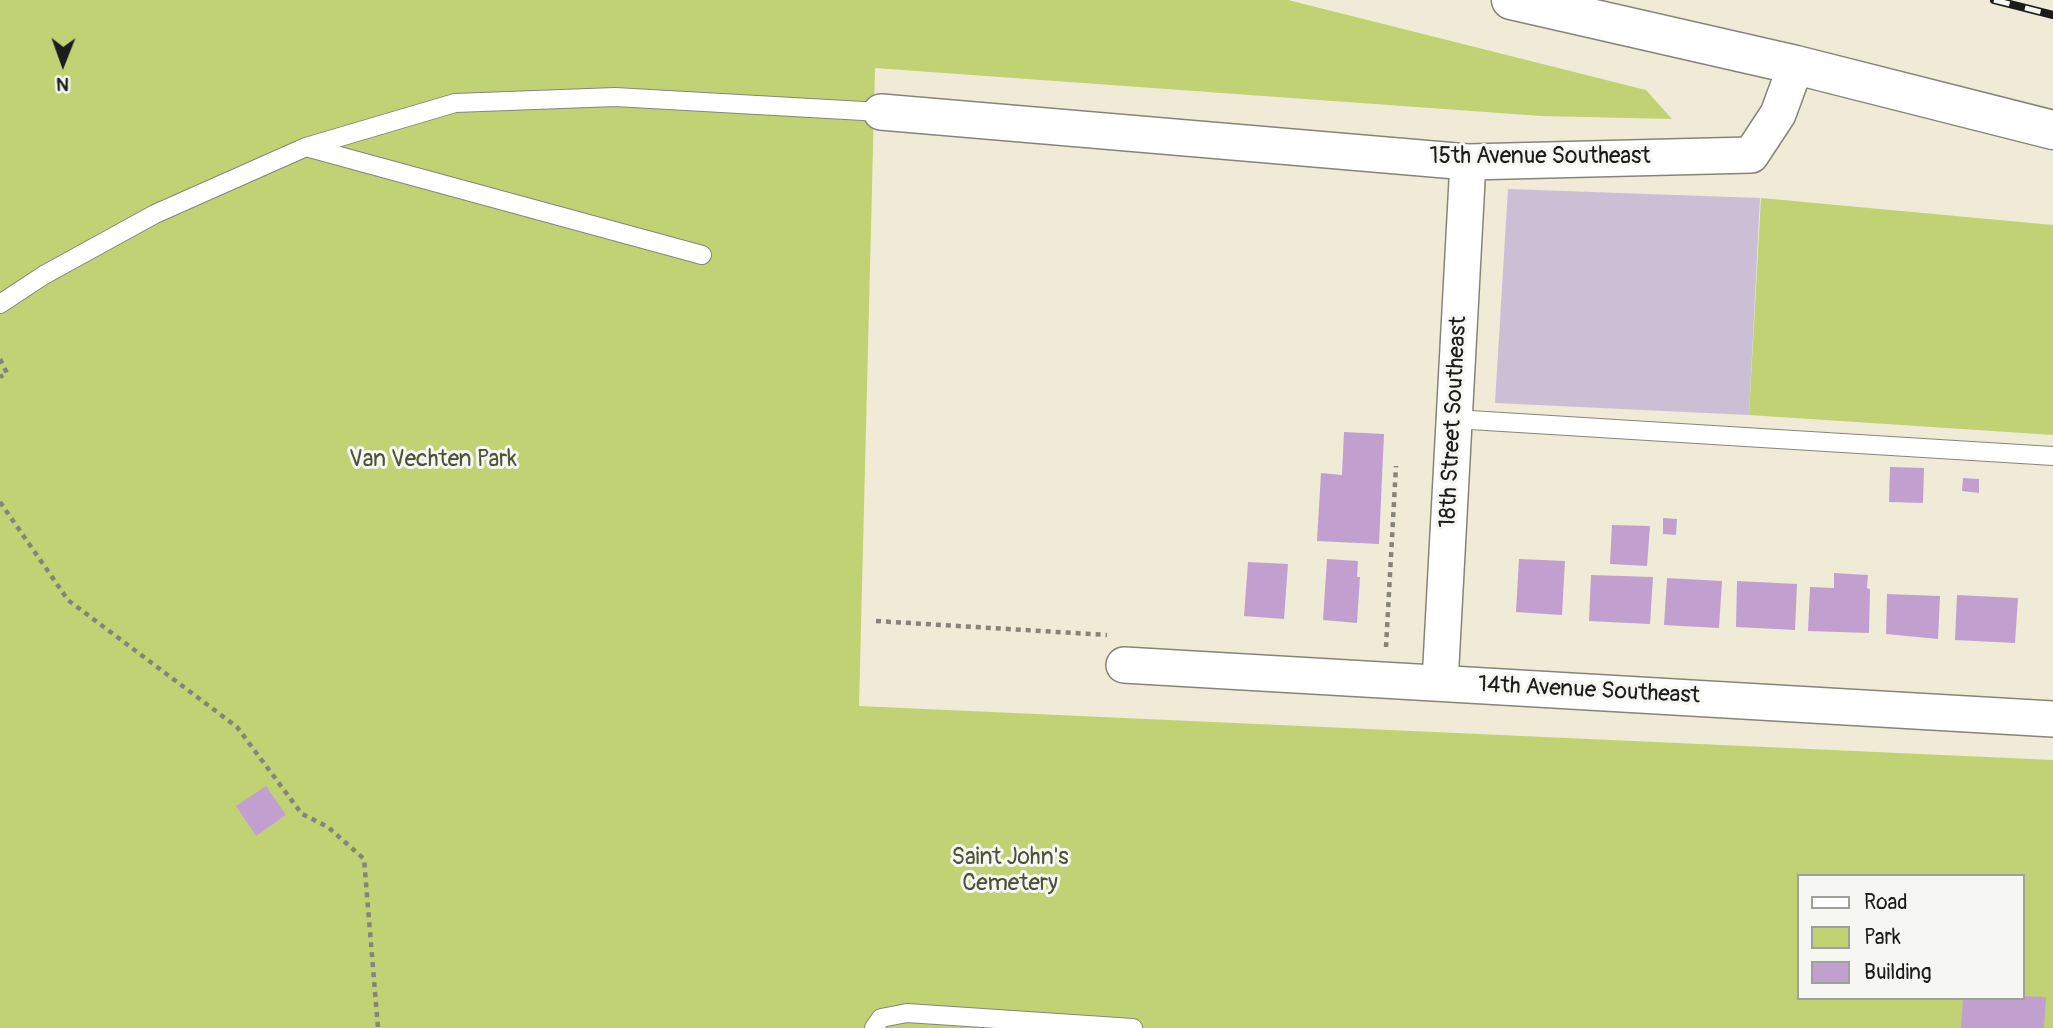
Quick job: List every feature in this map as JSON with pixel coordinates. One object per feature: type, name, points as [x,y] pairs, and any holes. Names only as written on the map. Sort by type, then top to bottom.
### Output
[{"type":"street","points":[[1511,0],[1796,65],[2053,130]]},
{"type":"street","name":"15th Avenue Southeast","points":[[881,112],[1468,162],[1751,155],[1778,114],[1796,65]]},
{"type":"street","name":"18th Street Southeast","points":[[1440,683],[1468,162]]},
{"type":"street","name":"14th Avenue Southeast","points":[[1124,665],[2053,719]]},
{"type":"lane","points":[[0,303],[44,275],[155,214],[306,147],[455,103],[615,97],[881,112]]},
{"type":"lane","points":[[306,147],[702,255]]},
{"type":"lane","points":[[1454,419],[2053,456]]},
{"type":"lane","points":[[874,1028],[881,1018],[907,1013],[1133,1028]]},
{"type":"path","points":[[0,359],[7,373],[0,377]]},
{"type":"path","points":[[1386,650],[1396,466]]},
{"type":"path","points":[[0,502],[68,600],[237,727],[302,814],[328,827],[364,859],[378,1028]]},
{"type":"shaded area","points":[[1508,189],[1760,198],[1749,415],[1495,403]]},
{"type":"green space","name":"Van Vechten Park","points":[[0,0],[1288,0],[1646,90],[1672,119],[1541,116],[875,68],[859,706],[2053,760],[2053,1028],[0,1028]]},
{"type":"green space","points":[[1761,198],[2053,225],[2053,435],[1749,415]]},
{"type":"building","points":[[1344,432],[1384,434],[1379,544],[1317,541],[1321,473],[1342,475]]},
{"type":"building","points":[[1890,467],[1924,468],[1923,503],[1889,502]]},
{"type":"building","points":[[1963,478],[1979,479],[1979,493],[1962,491]]},
{"type":"building","points":[[1663,518],[1677,519],[1676,535],[1663,534]]},
{"type":"building","points":[[1612,525],[1650,526],[1647,566],[1610,564]]},
{"type":"building","points":[[1327,559],[1358,561],[1357,577],[1360,577],[1357,623],[1323,620]]},
{"type":"building","points":[[1519,559],[1565,561],[1562,615],[1516,612]]},
{"type":"building","points":[[1248,562],[1288,564],[1284,619],[1244,616]]},
{"type":"building","points":[[1834,573],[1868,575],[1869,633],[1808,631],[1810,587],[1834,588]]},
{"type":"building","points":[[1591,575],[1653,577],[1650,624],[1589,621]]},
{"type":"building","points":[[1667,578],[1722,581],[1719,628],[1664,625]]},
{"type":"building","points":[[1737,581],[1797,584],[1795,630],[1736,627]]},
{"type":"building","points":[[1887,594],[1940,596],[1938,639],[1886,634]]},
{"type":"building","points":[[1957,595],[2018,598],[2015,643],[1955,640]]},
{"type":"building","points":[[266,786],[286,815],[256,836],[236,806]]},
{"type":"building","points":[[2025,996],[2046,997],[2044,1028],[1961,1028],[1963,1000],[2025,1000]]},
{"type":"railway","points":[[1994,0],[2053,15]]},
{"type":"park label","name":"Saint John's Cemetery","points":[[1010,871]]}]
